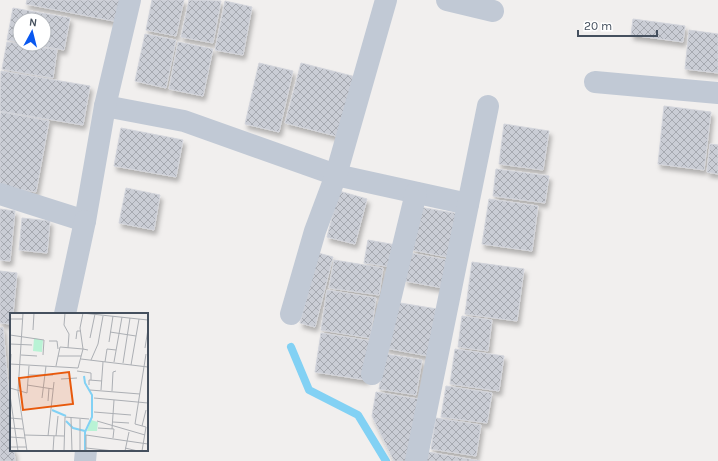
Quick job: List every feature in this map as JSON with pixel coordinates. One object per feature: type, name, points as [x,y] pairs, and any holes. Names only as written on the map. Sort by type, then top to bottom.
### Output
[{"type":"street","points":[[65,313],[85,221],[106,106],[130,0]]},
{"type":"street","points":[[291,314],[315,231],[336,175],[386,0]]},
{"type":"street","points":[[448,0],[493,11]]},
{"type":"street","points":[[595,82],[718,92]]},
{"type":"street","points":[[106,106],[184,121],[336,175],[468,204]]},
{"type":"street","points":[[416,461],[488,106]]},
{"type":"street","points":[[372,374],[416,193]]},
{"type":"street","points":[[0,194],[85,221]]},
{"type":"street","points":[[85,461],[86,451]]},
{"type":"building","points":[[27,0],[124,0],[119,22],[26,4]]},
{"type":"building","points":[[152,0],[184,0],[176,36],[146,30]]},
{"type":"building","points":[[189,0],[221,1],[213,43],[181,37]]},
{"type":"building","points":[[225,1],[252,7],[243,55],[215,50]]},
{"type":"building","points":[[13,8],[36,12],[12,12]]},
{"type":"building","points":[[12,13],[12,41],[7,40]]},
{"type":"building","points":[[52,15],[70,18],[64,50],[52,48]]},
{"type":"building","points":[[633,19],[685,26],[683,42],[631,35]]},
{"type":"building","points":[[689,30],[718,34],[718,73],[685,69]]},
{"type":"building","points":[[145,34],[176,40],[166,88],[135,81]]},
{"type":"building","points":[[7,42],[12,43],[12,52],[52,52],[52,49],[57,50],[53,78],[2,69]]},
{"type":"building","points":[[178,42],[213,49],[203,96],[169,89]]},
{"type":"building","points":[[259,63],[293,71],[279,132],[245,124]]},
{"type":"building","points":[[301,63],[356,77],[340,137],[285,123]]},
{"type":"building","points":[[1,71],[90,86],[83,125],[0,111]]},
{"type":"building","points":[[664,106],[711,112],[704,170],[658,164]]},
{"type":"building","points":[[1,112],[49,121],[36,192],[0,186]]},
{"type":"building","points":[[504,124],[549,131],[543,170],[499,164]]},
{"type":"building","points":[[121,128],[183,140],[176,177],[114,166]]},
{"type":"building","points":[[710,144],[718,145],[718,174],[707,172]]},
{"type":"building","points":[[496,169],[549,176],[545,203],[493,196]]},
{"type":"building","points":[[126,188],[160,195],[154,230],[119,223]]},
{"type":"building","points":[[339,191],[367,199],[355,244],[327,237]]},
{"type":"building","points":[[489,199],[538,206],[532,251],[482,244]]},
{"type":"building","points":[[419,207],[460,214],[452,258],[412,250]]},
{"type":"building","points":[[0,209],[15,211],[10,261],[0,260]]},
{"type":"building","points":[[22,218],[50,221],[47,253],[19,250]]},
{"type":"building","points":[[368,240],[396,245],[393,267],[364,263]]},
{"type":"building","points":[[318,253],[333,257],[315,327],[300,323]]},
{"type":"building","points":[[410,253],[448,260],[443,288],[405,281]]},
{"type":"building","points":[[334,260],[383,268],[379,295],[329,288]]},
{"type":"building","points":[[472,262],[524,269],[517,321],[465,314]]},
{"type":"building","points":[[0,271],[17,273],[13,313],[10,313],[10,324],[0,323]]},
{"type":"building","points":[[327,290],[376,298],[370,338],[321,330]]},
{"type":"building","points":[[394,302],[437,309],[428,356],[385,348]]},
{"type":"building","points":[[462,316],[492,320],[488,351],[458,347]]},
{"type":"building","points":[[3,327],[10,408],[10,451],[14,451],[15,461],[0,461],[0,328]]},
{"type":"building","points":[[321,333],[372,341],[366,380],[315,372]]},
{"type":"building","points":[[455,349],[504,356],[499,391],[450,384]]},
{"type":"building","points":[[385,354],[422,360],[416,395],[379,389]]},
{"type":"building","points":[[446,386],[492,393],[487,423],[441,417]]},
{"type":"building","points":[[376,392],[418,399],[408,461],[394,461],[372,416]]},
{"type":"building","points":[[436,418],[481,425],[476,456],[431,449]]},
{"type":"building","points":[[428,452],[480,461],[426,461]]},
{"type":"waterway","points":[[291,347],[309,390],[358,415],[386,461]]}]
